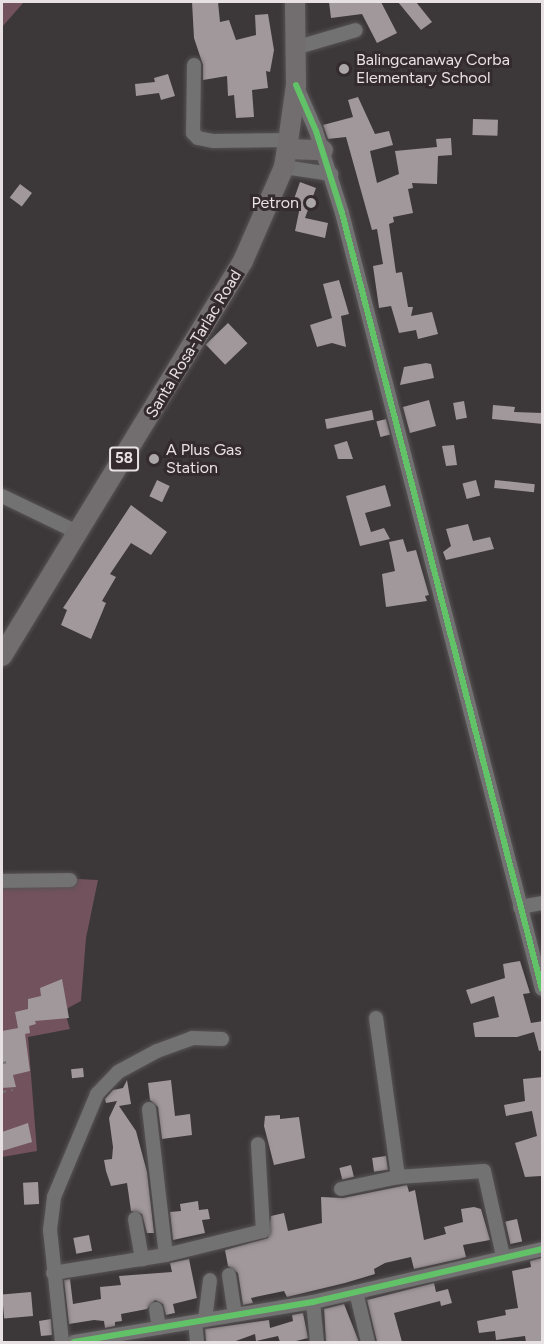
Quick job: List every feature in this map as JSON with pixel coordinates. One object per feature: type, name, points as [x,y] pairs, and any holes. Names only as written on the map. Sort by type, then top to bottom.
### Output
[{"type":"highway","name":"Santa Rosa-Tarlac Road","points":[[2,656],[80,533],[243,261],[287,152],[296,86],[298,47],[295,2]]},
{"type":"highway","points":[[287,152],[323,150]]},
{"type":"street","points":[[298,47],[356,30]]},
{"type":"street","points":[[194,64],[193,133],[198,138],[287,152],[332,174]]},
{"type":"street","points":[[296,86],[332,174],[543,989]]},
{"type":"street","points":[[2,496],[80,533]]},
{"type":"street","points":[[2,881],[70,880]]},
{"type":"street","points":[[520,907],[543,903]]},
{"type":"street","points":[[376,1018],[398,1177]]},
{"type":"street","points":[[62,1342],[50,1230],[54,1197],[97,1094],[118,1072],[158,1051],[192,1038],[222,1039]]},
{"type":"street","points":[[149,1109],[166,1255]]},
{"type":"street","points":[[53,1273],[166,1255],[263,1231],[258,1144]]},
{"type":"street","points":[[341,1189],[398,1177],[484,1171],[503,1256]]},
{"type":"street","points":[[135,1219],[142,1259]]},
{"type":"street","points":[[74,1342],[313,1302],[503,1256],[543,1249]]},
{"type":"street","points":[[229,1275],[235,1315]]},
{"type":"street","points":[[197,1342],[210,1280]]},
{"type":"street","points":[[356,1292],[368,1342]]},
{"type":"street","points":[[313,1302],[318,1342]]},
{"type":"street","points":[[156,1309],[159,1328]]},
{"type":"path","points":[[2,1063],[8,1062]]},
{"type":"path","points":[[2,1092],[13,1090]]},
{"type":"shaded area","points":[[2,2],[24,2],[2,27]]},
{"type":"shaded area","points":[[2,878],[98,880],[86,938],[81,1001],[68,1008],[66,1016],[70,1029],[28,1037],[37,1151],[2,1157]]},
{"type":"building","points":[[192,2],[218,2],[220,22],[229,20],[236,40],[256,35],[255,15],[268,14],[274,50],[270,72],[266,71],[268,88],[252,90],[254,117],[236,118],[234,95],[228,96],[227,76],[203,80],[203,65],[194,38]]},
{"type":"building","points":[[329,2],[381,2],[397,33],[377,43],[362,14],[331,18]]},
{"type":"building","points":[[398,2],[416,2],[432,22],[421,30]]},
{"type":"building","points":[[168,74],[175,96],[161,100],[159,93],[136,96],[135,84],[155,82],[154,78]]},
{"type":"building","points":[[358,97],[375,134],[389,131],[393,145],[370,151],[377,183],[399,174],[395,151],[437,147],[436,139],[451,138],[452,155],[438,156],[437,184],[412,183],[413,188],[408,189],[413,213],[393,217],[394,222],[389,224],[396,273],[402,272],[408,307],[413,307],[411,316],[432,312],[438,334],[418,339],[416,330],[399,333],[391,306],[379,308],[373,266],[383,264],[377,229],[372,230],[346,137],[328,139],[323,125],[353,117],[348,100]]},
{"type":"building","points":[[473,119],[498,120],[497,136],[472,135]]},
{"type":"building","points":[[300,182],[316,188],[305,218],[328,223],[325,238],[295,231],[301,202],[294,199]]},
{"type":"building","points":[[20,184],[32,193],[22,207],[10,198]]},
{"type":"building","points":[[339,280],[349,314],[341,316],[346,347],[332,343],[317,347],[310,325],[332,318],[323,284]]},
{"type":"building","points":[[228,323],[247,343],[225,365],[206,345]]},
{"type":"building","points":[[431,364],[434,378],[400,385],[404,367]]},
{"type":"building","points":[[429,400],[436,426],[410,433],[403,407]]},
{"type":"building","points":[[464,401],[467,418],[456,420],[453,403]]},
{"type":"building","points":[[493,405],[515,407],[514,412],[543,413],[543,424],[492,419]]},
{"type":"building","points":[[372,410],[374,420],[327,429],[325,419]]},
{"type":"building","points":[[386,419],[390,434],[380,437],[376,422]]},
{"type":"building","points":[[347,441],[353,459],[338,459],[334,445]]},
{"type":"building","points":[[454,445],[457,465],[446,466],[442,446]]},
{"type":"building","points":[[157,480],[170,486],[162,502],[149,496]]},
{"type":"building","points":[[476,480],[480,495],[467,499],[462,484]]},
{"type":"building","points":[[495,480],[535,484],[534,492],[494,488]]},
{"type":"building","points":[[385,485],[391,506],[365,513],[371,532],[384,528],[390,539],[360,546],[346,496]]},
{"type":"building","points":[[131,505],[167,532],[151,555],[131,543],[110,574],[116,577],[102,601],[106,603],[91,639],[61,625],[67,610],[63,608]]},
{"type":"building","points":[[468,524],[473,541],[490,537],[494,549],[446,560],[443,552],[451,546],[446,529]]},
{"type":"building","points":[[403,539],[407,552],[416,550],[429,595],[425,596],[427,601],[386,607],[382,574],[395,571],[389,542]]},
{"type":"building","points":[[520,961],[530,993],[523,994],[531,1023],[543,1021],[543,1050],[539,1051],[534,1032],[517,1037],[475,1037],[473,1023],[499,1017],[494,996],[471,1004],[466,990],[505,978],[503,964]]},
{"type":"building","points":[[62,979],[69,1018],[35,1021],[36,1024],[29,1026],[30,1033],[25,1034],[30,1071],[13,1075],[16,1087],[2,1088],[2,1031],[18,1028],[15,1012],[28,1009],[28,999],[41,996],[40,988]]},
{"type":"building","points":[[83,1068],[84,1077],[72,1078],[71,1069]]},
{"type":"building","points":[[543,1077],[541,1176],[525,1177],[515,1143],[537,1136],[532,1111],[506,1116],[504,1105],[525,1101],[523,1079]]},
{"type":"building","points":[[127,1080],[131,1104],[119,1106],[136,1131],[147,1172],[154,1233],[147,1233],[142,1214],[131,1211],[127,1183],[111,1186],[104,1160],[112,1159],[113,1147],[109,1118],[117,1101],[106,1103],[105,1099],[113,1090],[123,1088]]},
{"type":"building","points":[[171,1080],[175,1116],[190,1114],[192,1135],[162,1139],[158,1107],[150,1100],[148,1083]]},
{"type":"building","points":[[280,1115],[280,1119],[299,1117],[305,1158],[274,1165],[264,1126],[265,1116]]},
{"type":"building","points":[[28,1123],[32,1142],[2,1151],[2,1132]]},
{"type":"building","points":[[386,1156],[388,1170],[374,1172],[372,1158]]},
{"type":"building","points":[[351,1165],[354,1177],[342,1180],[339,1168]]},
{"type":"building","points":[[38,1182],[39,1204],[24,1205],[23,1183]]},
{"type":"building","points":[[407,1185],[409,1192],[415,1190],[424,1240],[446,1234],[444,1227],[463,1222],[461,1209],[474,1207],[481,1209],[490,1240],[463,1245],[466,1257],[459,1259],[414,1269],[411,1257],[385,1263],[374,1269],[375,1274],[345,1283],[287,1297],[284,1291],[251,1298],[253,1303],[243,1305],[238,1273],[228,1266],[225,1250],[268,1238],[271,1216],[284,1213],[288,1231],[322,1223],[321,1197],[343,1198]]},
{"type":"building","points":[[198,1201],[199,1210],[208,1209],[210,1219],[202,1220],[205,1233],[173,1240],[170,1212],[181,1211],[180,1204]]},
{"type":"building","points":[[517,1219],[522,1241],[510,1244],[505,1222]]},
{"type":"building","points":[[89,1235],[92,1251],[76,1254],[73,1238]]},
{"type":"building","points":[[541,1258],[543,1342],[526,1342],[525,1336],[496,1340],[495,1331],[479,1333],[477,1321],[506,1315],[505,1310],[518,1308],[512,1271],[531,1267],[530,1261]]},
{"type":"building","points":[[189,1259],[197,1298],[173,1304],[175,1313],[166,1315],[163,1304],[155,1300],[147,1309],[121,1314],[122,1321],[115,1322],[115,1326],[105,1328],[104,1321],[94,1320],[69,1324],[64,1280],[70,1279],[73,1304],[101,1299],[100,1287],[121,1285],[119,1276],[172,1272],[170,1263]]},
{"type":"building","points":[[434,1283],[436,1292],[448,1289],[452,1303],[441,1306],[440,1301],[394,1313],[402,1342],[377,1342],[367,1300]]},
{"type":"building","points":[[31,1292],[33,1316],[4,1318],[2,1295]]},
{"type":"building","points":[[344,1304],[359,1342],[326,1342],[324,1309]]},
{"type":"building","points":[[303,1313],[308,1338],[280,1342],[278,1336],[256,1341],[255,1334],[233,1342],[206,1342],[205,1329],[269,1320],[270,1328],[293,1321],[292,1315]]},
{"type":"building","points":[[51,1319],[52,1335],[41,1336],[39,1321]]},
{"type":"cycle path","points":[[296,85],[316,131],[342,213],[542,989]]},
{"type":"cycle path","points":[[74,1342],[313,1302],[542,1249]]},
{"type":"place","name":"Balingcanaway Corba Elementary School","points":[[344,69]]},
{"type":"place","name":"Petron","points":[[311,203]]},
{"type":"place","name":"A Plus Gas Station","points":[[154,459]]}]
